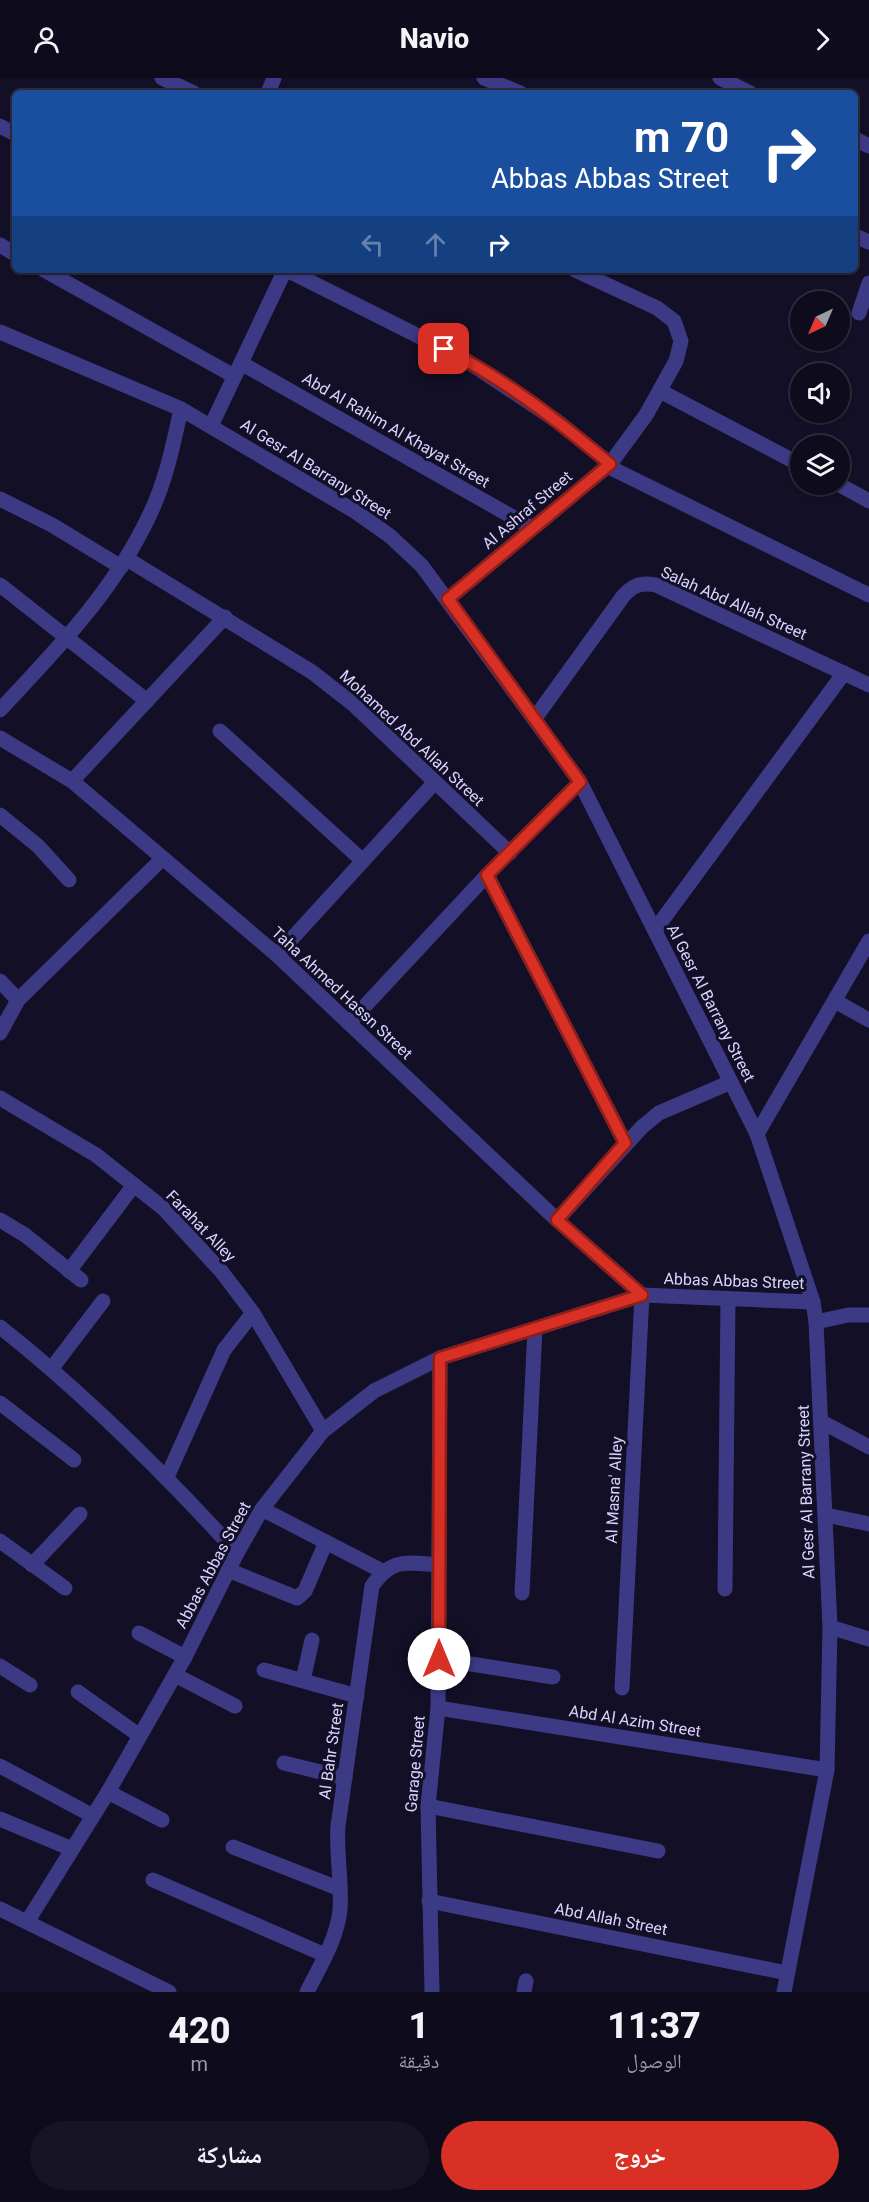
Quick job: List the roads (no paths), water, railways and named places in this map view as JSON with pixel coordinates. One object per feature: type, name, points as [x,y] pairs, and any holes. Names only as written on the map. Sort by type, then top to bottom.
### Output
[{"type":"street","points":[[162,78],[188,90]]},
{"type":"street","points":[[484,78],[513,90]]},
{"type":"street","points":[[720,78],[744,90]]},
{"type":"street","name":"Abd Al Rahim Al Khayat Street","points":[[50,273],[238,370],[532,528]]},
{"type":"street","points":[[211,426],[285,273]]},
{"type":"street","points":[[292,273],[464,359],[557,421],[608,465],[869,595]]},
{"type":"street","name":"Al Ashraf Street","points":[[448,599],[608,465],[646,415],[676,361],[681,341],[674,321],[657,308],[581,273]]},
{"type":"street","points":[[859,313],[869,283]]},
{"type":"street","name":"Al Gesr Al Barrany Street","points":[[0,332],[181,409],[356,512],[390,536],[422,566],[580,782],[757,1134],[813,1302],[816,1322],[830,1627],[827,1770],[784,1992]]},
{"type":"street","points":[[660,391],[790,459]]},
{"type":"street","points":[[0,710],[68,638],[124,563],[151,513],[169,465],[181,409]]},
{"type":"street","points":[[850,491],[869,501]]},
{"type":"street","name":"Mohamed Abd Allah Street","points":[[0,499],[225,617],[312,672],[345,698],[510,853]]},
{"type":"street","name":"Salah Abd Allah Street","points":[[535,718],[624,595],[632,586],[644,583],[656,585],[869,685]]},
{"type":"street","points":[[0,585],[147,701]]},
{"type":"street","points":[[72,781],[225,617]]},
{"type":"street","points":[[655,930],[844,673]]},
{"type":"street","points":[[220,731],[363,861]]},
{"type":"street","name":"Taha Ahmed Hassn Street","points":[[0,738],[72,781],[277,955],[557,1220],[642,1295]]},
{"type":"street","points":[[277,955],[435,782]]},
{"type":"street","points":[[349,1023],[487,875],[580,782]]},
{"type":"street","points":[[0,815],[38,846],[69,880]]},
{"type":"street","points":[[0,1033],[18,1000],[163,858]]},
{"type":"street","points":[[487,875],[625,1143]]},
{"type":"street","points":[[757,1134],[869,941]]},
{"type":"street","points":[[0,981],[18,1000]]},
{"type":"street","points":[[835,1000],[869,1020]]},
{"type":"street","points":[[557,1220],[625,1143],[659,1113],[731,1082]]},
{"type":"street","name":"Farahat Alley","points":[[0,1098],[96,1155],[134,1185],[177,1224],[221,1271],[253,1313],[323,1431]]},
{"type":"street","points":[[0,1220],[25,1235],[75,1276],[134,1185]]},
{"type":"street","name":"Abbas Abbas Street","points":[[27,1922],[108,1792],[175,1675],[262,1509],[323,1431],[374,1391],[440,1358],[642,1295],[813,1302]]},
{"type":"street","name":"Al Masna' Alley","points":[[622,1688],[642,1295]]},
{"type":"street","points":[[725,1589],[728,1299]]},
{"type":"street","points":[[52,1368],[103,1301]]},
{"type":"street","points":[[167,1477],[224,1350],[253,1313]]},
{"type":"street","points":[[816,1322],[848,1315],[869,1315]]},
{"type":"street","points":[[0,1327],[52,1368],[167,1477],[237,1553]]},
{"type":"street","points":[[522,1593],[535,1329]]},
{"type":"street","name":"Garage Street","points":[[432,1992],[428,1806],[438,1708],[440,1358]]},
{"type":"street","points":[[0,1403],[74,1460]]},
{"type":"street","points":[[822,1422],[869,1448]]},
{"type":"street","points":[[262,1509],[382,1571],[399,1562],[439,1565]]},
{"type":"street","points":[[32,1565],[80,1514]]},
{"type":"street","points":[[825,1515],[869,1524]]},
{"type":"street","points":[[0,1541],[65,1588]]},
{"type":"street","points":[[228,1570],[291,1598],[297,1598],[305,1591],[327,1542]]},
{"type":"street","name":"Al Bahr Street","points":[[307,1992],[334,1935],[340,1912],[336,1847],[372,1586],[382,1571]]},
{"type":"street","points":[[830,1627],[869,1639]]},
{"type":"street","points":[[139,1633],[185,1657]]},
{"type":"street","points":[[303,1680],[312,1640]]},
{"type":"street","points":[[439,1659],[553,1677]]},
{"type":"street","points":[[0,1666],[30,1685]]},
{"type":"street","points":[[264,1670],[357,1696]]},
{"type":"street","points":[[175,1675],[235,1706]]},
{"type":"street","points":[[78,1692],[140,1736]]},
{"type":"street","name":"Abd Al Azim Street","points":[[438,1708],[827,1770]]},
{"type":"street","points":[[284,1762],[345,1778]]},
{"type":"street","points":[[0,1766],[93,1816]]},
{"type":"street","points":[[108,1792],[162,1820]]},
{"type":"street","points":[[428,1806],[658,1851]]},
{"type":"street","points":[[0,1819],[72,1849]]},
{"type":"street","points":[[233,1847],[340,1889]]},
{"type":"street","points":[[153,1880],[325,1955]]},
{"type":"street","name":"Abd Allah Street","points":[[429,1901],[787,1973]]},
{"type":"street","points":[[0,1909],[169,1992]]}]
